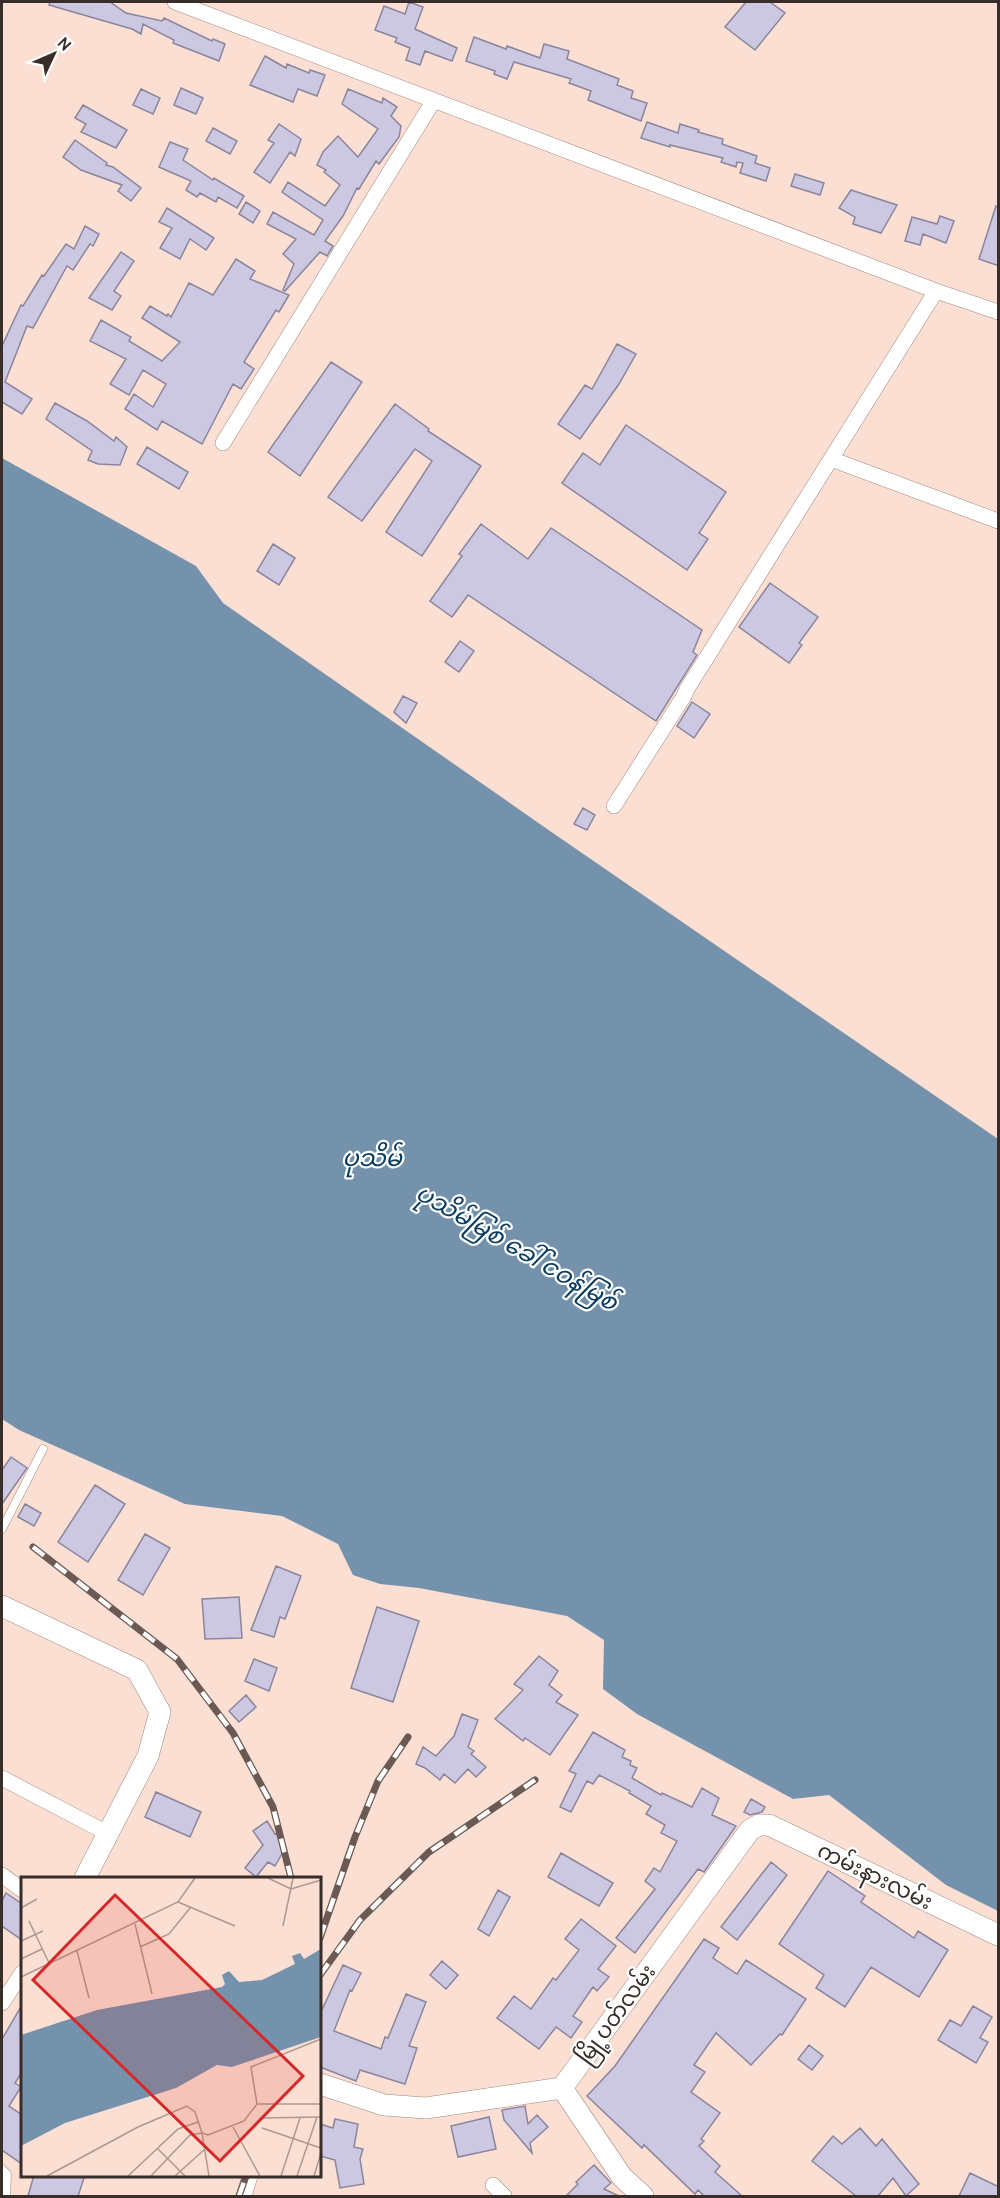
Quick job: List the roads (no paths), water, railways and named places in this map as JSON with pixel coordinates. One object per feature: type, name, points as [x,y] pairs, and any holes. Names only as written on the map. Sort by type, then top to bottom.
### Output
[{"type":"street","points":[[174,2],[195,5],[434,100],[936,291],[999,312]]},
{"type":"street","points":[[224,443],[434,100]]},
{"type":"street","points":[[614,806],[936,291]]},
{"type":"street","points":[[831,459],[999,520]]},
{"type":"street","points":[[2,1606],[137,1670],[160,1712],[148,1756],[86,1877]]},
{"type":"street","points":[[2,1778],[107,1833]]},
{"type":"street","name":"ကမ်းနားလမ်း","points":[[750,1830],[759,1825],[769,1825],[999,1935]]},
{"type":"street","name":"မြို့ပတ်လမ်း","points":[[643,2196],[622,2177],[562,2088],[750,1830]]},
{"type":"street","points":[[2,1875],[21,1889]]},
{"type":"street","points":[[2,2003],[21,1975]]},
{"type":"street","points":[[321,2084],[384,2105],[426,2108],[562,2088]]},
{"type":"street","points":[[244,2196],[249,2177]]},
{"type":"street","points":[[493,2185],[504,2196]]},
{"type":"lane","points":[[2,1529],[43,1449]]},
{"type":"lane","points":[[2,2169],[7,2174],[6,2196]]},
{"type":"water","name":"ပုသိမ်","points":[[2,458],[196,566],[223,603],[998,1139],[998,1911],[946,1885],[829,1795],[793,1799],[637,1714],[603,1689],[604,1640],[567,1616],[419,1588],[380,1584],[353,1575],[338,1544],[282,1516],[185,1504],[19,1430],[2,1419]]},
{"type":"railway","points":[[33,1547],[177,1659],[233,1733],[273,1807],[291,1877]]},
{"type":"railway","points":[[321,1935],[355,1837],[378,1781],[408,1737]]},
{"type":"railway","points":[[321,1974],[360,1920],[429,1852],[535,1780]]},
{"type":"railway","points":[[239,2196],[246,2177]]},
{"type":"water label","name":"ပုသိမ်မြစ် ခေါ် ငဝန်မြစ်","points":[[517,1247]]}]
